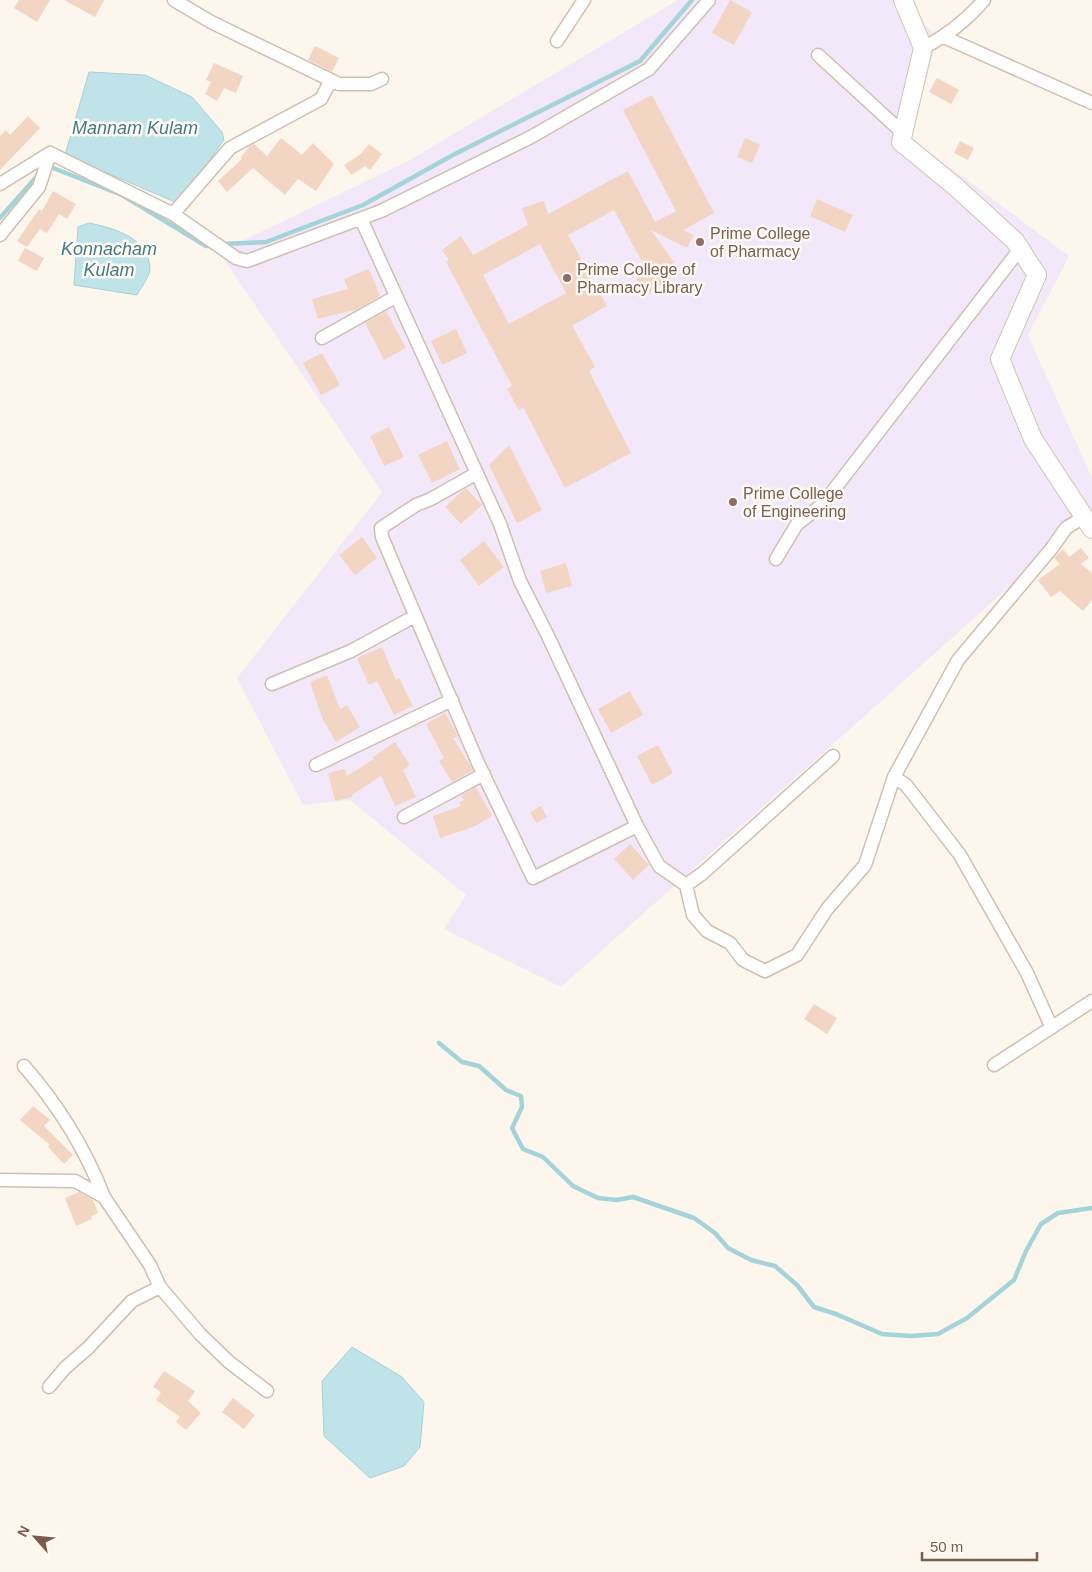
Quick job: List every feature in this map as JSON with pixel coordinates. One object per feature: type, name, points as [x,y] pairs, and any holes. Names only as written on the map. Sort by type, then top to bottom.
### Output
[{"type":"street","points":[[174,0],[211,22],[339,84],[371,84],[382,79]]},
{"type":"street","points":[[557,41],[584,0]]},
{"type":"street","points":[[49,156],[173,214],[236,258],[247,261],[362,219],[531,136],[649,69],[709,0]]},
{"type":"street","points":[[362,219],[500,524],[520,581],[547,634],[637,826],[659,866],[686,885],[693,915],[708,931],[730,943],[743,960],[765,971],[797,955],[827,909],[865,865],[894,778],[958,660],[1052,548],[1066,528],[1088,523],[1033,439],[1000,359],[1037,274],[1015,241],[957,188],[901,142],[923,48],[903,0]]},
{"type":"street","points":[[923,48],[944,37],[966,21],[984,0]]},
{"type":"street","points":[[944,37],[1092,103]]},
{"type":"street","points":[[818,55],[903,133]]},
{"type":"street","points":[[173,214],[230,148],[321,99],[331,80]]},
{"type":"street","points":[[0,235],[39,187],[49,156]]},
{"type":"street","points":[[0,184],[49,156]]},
{"type":"street","points":[[776,558],[796,524],[822,505],[1020,249]]},
{"type":"street","points":[[322,338],[396,297]]},
{"type":"street","points":[[476,473],[432,499],[416,506],[381,528],[382,537],[415,616],[484,774],[533,878],[637,826]]},
{"type":"street","points":[[272,684],[351,650],[415,616]]},
{"type":"street","points":[[316,766],[452,700]]},
{"type":"street","points":[[686,885],[704,873],[833,756]]},
{"type":"street","points":[[404,817],[484,774]]},
{"type":"street","points":[[894,778],[906,785],[960,855],[1028,973],[1051,1026]]},
{"type":"street","points":[[994,1065],[1092,1001]]},
{"type":"street","points":[[24,1066],[52,1099],[93,1168],[104,1197],[150,1265],[160,1287],[200,1334],[229,1362],[267,1391]]},
{"type":"street","points":[[75,1181],[93,1168]]},
{"type":"street","points":[[0,1180],[75,1181],[104,1197]]},
{"type":"street","points":[[49,1388],[65,1368],[88,1348],[132,1302],[160,1287]]},
{"type":"shaded area","name":"Prime College of Engineering","points":[[678,0],[905,0],[937,38],[911,138],[1069,256],[1028,335],[1092,478],[1092,513],[561,987],[444,929],[466,895],[350,800],[303,805],[237,678],[382,492],[219,252],[410,160]]},
{"type":"water","name":"Mannam Kulam","points":[[89,72],[145,75],[192,97],[222,132],[224,140],[202,171],[175,202],[65,155]]},
{"type":"water","name":"Konnacham Kulam","points":[[89,223],[129,236],[144,250],[150,270],[137,295],[74,285],[78,227]]},
{"type":"water","points":[[352,1347],[402,1377],[424,1402],[420,1447],[404,1466],[370,1478],[324,1436],[322,1381]]},
{"type":"building","points":[[19,0],[50,0],[37,22],[14,8]]},
{"type":"building","points":[[64,0],[104,0],[95,17]]},
{"type":"building","points":[[730,0],[752,12],[734,45],[712,33]]},
{"type":"building","points":[[315,46],[339,58],[332,72],[308,60]]},
{"type":"building","points":[[214,63],[243,76],[236,93],[224,88],[217,101],[205,94],[211,82],[206,80]]},
{"type":"building","points":[[937,78],[959,90],[951,104],[929,92]]},
{"type":"building","points":[[652,95],[714,213],[683,230],[694,235],[687,248],[651,230],[680,271],[647,294],[636,279],[647,271],[614,210],[568,235],[607,306],[573,325],[573,327],[595,367],[589,371],[631,453],[565,488],[523,407],[519,410],[507,389],[512,386],[446,262],[449,260],[442,250],[461,236],[473,255],[528,225],[522,208],[544,201],[548,214],[628,171],[655,222],[676,211],[623,110]],"holes":[[[540,244],[566,293],[509,324],[483,275]]]},
{"type":"building","points":[[28,116],[40,128],[0,170],[0,136],[6,130],[10,135]]},
{"type":"building","points":[[281,138],[302,155],[313,143],[334,164],[316,191],[298,179],[285,195],[253,168],[227,192],[218,181],[242,159],[241,157],[250,146],[254,144],[267,156]]},
{"type":"building","points":[[745,138],[760,145],[752,163],[737,157]]},
{"type":"building","points":[[960,141],[974,148],[968,160],[954,153]]},
{"type":"building","points":[[369,144],[382,154],[370,170],[365,166],[351,175],[344,165],[360,155]]},
{"type":"building","points":[[53,191],[76,204],[67,219],[59,214],[47,233],[40,229],[27,247],[17,241],[39,209],[42,211]]},
{"type":"building","points":[[817,199],[853,215],[845,232],[810,216]]},
{"type":"building","points":[[25,248],[44,258],[37,271],[18,261]]},
{"type":"building","points":[[369,269],[380,296],[358,309],[318,319],[312,299],[348,289],[344,279]]},
{"type":"building","points":[[386,311],[406,348],[384,360],[365,323]]},
{"type":"building","points":[[456,329],[467,353],[442,365],[431,341]]},
{"type":"building","points":[[322,353],[340,385],[321,395],[303,363]]},
{"type":"building","points":[[389,427],[404,457],[384,466],[370,436]]},
{"type":"building","points":[[447,441],[460,469],[432,483],[418,455]]},
{"type":"building","points":[[509,445],[542,510],[517,523],[489,465]]},
{"type":"building","points":[[466,488],[482,505],[461,524],[445,507]]},
{"type":"building","points":[[362,537],[377,558],[355,575],[339,555]]},
{"type":"building","points":[[484,541],[504,567],[479,586],[460,560]]},
{"type":"building","points":[[1081,548],[1089,558],[1081,564],[1092,573],[1092,600],[1083,611],[1060,591],[1051,597],[1038,580],[1060,564],[1054,558],[1063,549],[1069,557]]},
{"type":"building","points":[[566,563],[572,586],[546,593],[540,571]]},
{"type":"building","points":[[382,647],[396,680],[399,678],[413,706],[394,715],[377,681],[369,685],[357,658]]},
{"type":"building","points":[[327,675],[340,709],[347,705],[360,727],[336,742],[323,720],[310,682]]},
{"type":"building","points":[[630,691],[643,715],[611,733],[598,709]]},
{"type":"building","points":[[445,713],[458,736],[453,738],[473,770],[452,782],[439,761],[444,758],[426,724]]},
{"type":"building","points":[[395,742],[410,765],[403,770],[416,797],[395,806],[381,776],[352,795],[352,797],[335,801],[328,773],[345,769],[347,776],[374,759],[373,757]]},
{"type":"building","points":[[658,745],[673,773],[652,785],[637,756]]},
{"type":"building","points":[[476,787],[492,816],[473,827],[440,838],[433,816],[461,806],[459,802],[464,800],[461,796]]},
{"type":"building","points":[[541,806],[547,817],[536,823],[530,812]]},
{"type":"building","points":[[630,844],[649,865],[633,880],[614,859]]},
{"type":"building","points":[[814,1004],[837,1018],[827,1034],[804,1019]]},
{"type":"building","points":[[33,1106],[50,1120],[44,1126],[73,1155],[64,1164],[48,1147],[50,1145],[20,1120]]},
{"type":"building","points":[[79,1192],[93,1200],[98,1213],[91,1216],[92,1219],[76,1226],[65,1198]]},
{"type":"building","points":[[164,1371],[195,1391],[188,1401],[201,1413],[186,1430],[176,1422],[180,1417],[156,1400],[161,1392],[153,1387]]},
{"type":"building","points":[[233,1398],[255,1415],[244,1429],[222,1412]]},
{"type":"waterway","points":[[223,244],[266,242],[363,205],[453,155],[640,61],[692,0]]},
{"type":"waterway","points":[[48,166],[122,195],[206,246],[213,245]]},
{"type":"waterway","points":[[0,218],[39,174]]},
{"type":"waterway","points":[[439,1043],[462,1062],[479,1066],[506,1090],[521,1096],[522,1107],[512,1128],[523,1149],[543,1157],[573,1186],[598,1198],[617,1200],[633,1197],[694,1218],[715,1233],[728,1248],[751,1260],[775,1266],[797,1285],[814,1307],[836,1314],[882,1334],[911,1336],[938,1334],[967,1318],[1014,1280],[1026,1251],[1041,1224],[1058,1213],[1092,1208]]},
{"type":"place","name":"Prime College of Pharmacy","points":[[700,242]]},
{"type":"place","name":"Prime College of Pharmacy Library","points":[[567,278]]},
{"type":"place","name":"Prime College of Engineering","points":[[733,502]]}]
